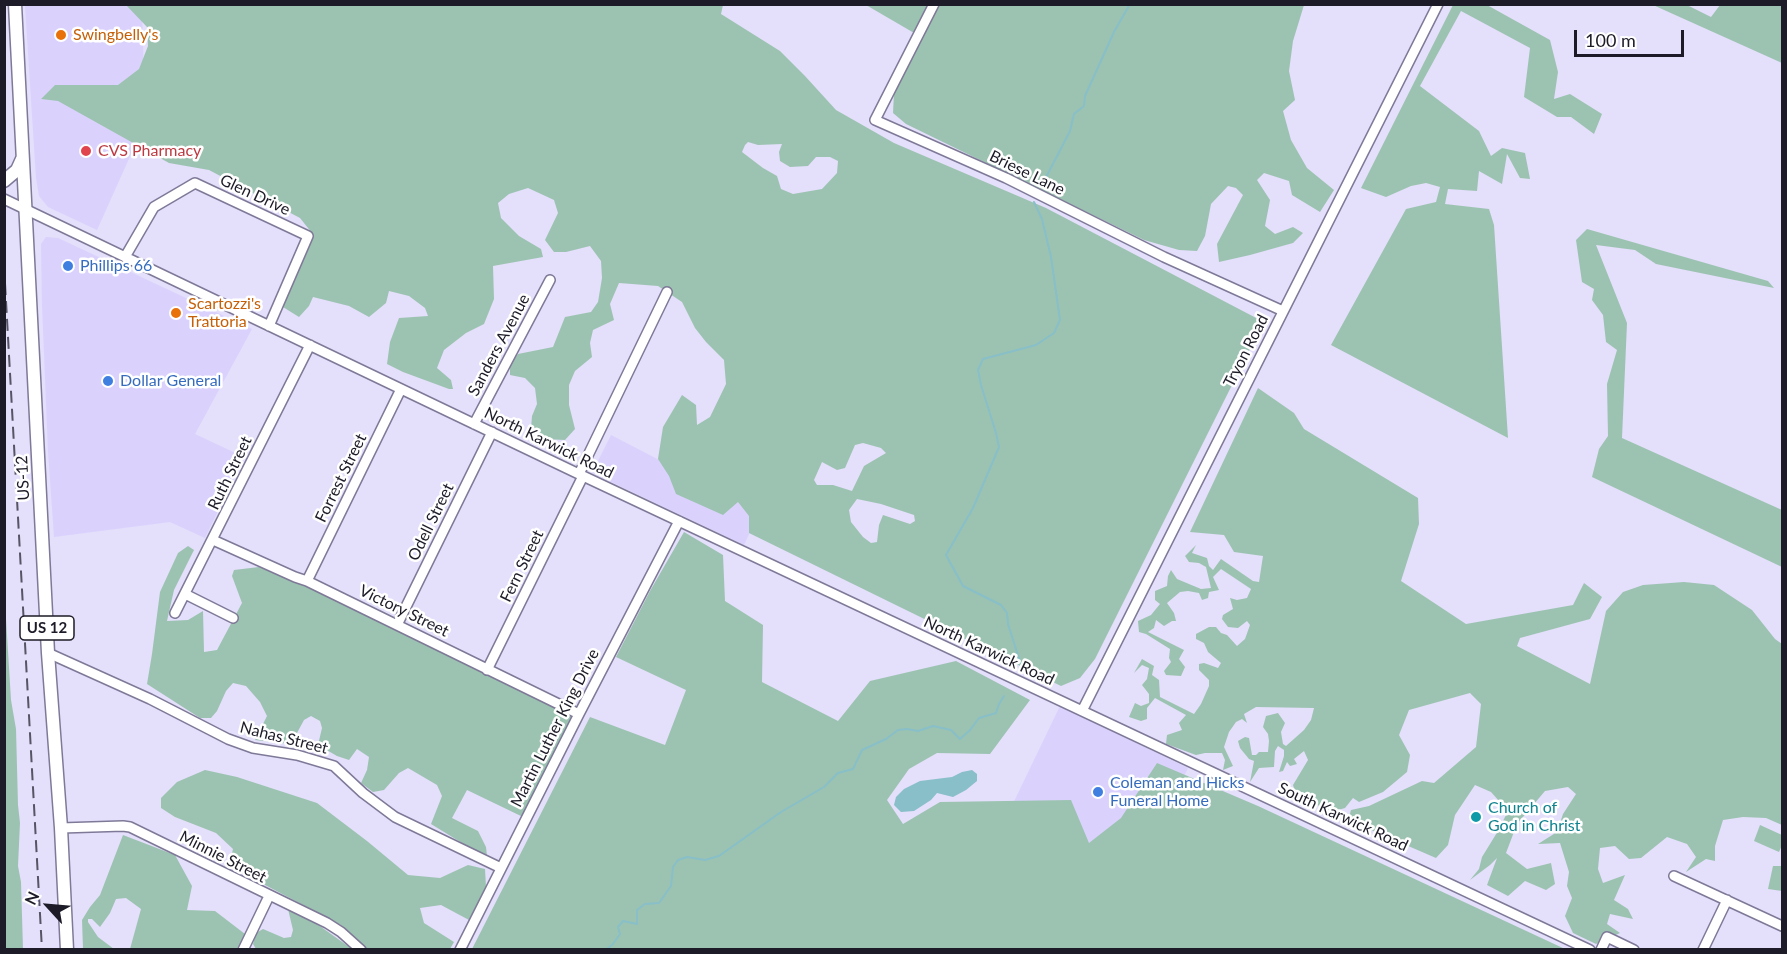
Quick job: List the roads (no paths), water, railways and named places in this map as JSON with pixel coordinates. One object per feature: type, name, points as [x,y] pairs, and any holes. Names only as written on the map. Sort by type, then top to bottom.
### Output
[{"type":"main road","name":"US-12","points":[[15,4],[48,653],[61,828],[67,950]]},
{"type":"main road","points":[[4,181],[17,170],[23,158]]},
{"type":"street","name":"Briese Lane","points":[[934,4],[875,120],[1006,178],[1164,257],[1283,311]]},
{"type":"street","name":"Tryon Road","points":[[1082,711],[1438,4]]},
{"type":"street","name":"Glen Drive","points":[[125,257],[154,207],[195,183],[308,236],[269,326]]},
{"type":"street","name":"North Karwick Road","points":[[4,199],[1082,711]]},
{"type":"street","name":"Sanders Avenue","points":[[474,424],[550,280]]},
{"type":"street","name":"Fern Street","points":[[488,670],[667,292]]},
{"type":"street","name":"Ruth Street","points":[[175,613],[310,345]]},
{"type":"street","name":"Forrest Street","points":[[307,581],[401,389]]},
{"type":"street","name":"Odell Street","points":[[397,625],[492,432]]},
{"type":"street","name":"Martin Luther King Drive","points":[[460,950],[679,521]]},
{"type":"street","name":"Victory Street","points":[[213,540],[307,581],[579,714]]},
{"type":"street","points":[[185,594],[233,618]]},
{"type":"street","name":"Nahas Street","points":[[48,653],[150,699],[228,739],[253,748],[297,755],[334,766],[363,793],[395,817],[501,868]]},
{"type":"street","name":"South Karwick Road","points":[[1082,711],[1590,950]]},
{"type":"street","name":"Minnie Street","points":[[61,828],[130,827],[334,928],[362,950]]},
{"type":"street","points":[[1674,876],[1782,926]]},
{"type":"street","points":[[243,950],[269,896]]},
{"type":"street","points":[[1703,950],[1727,900]]},
{"type":"street","points":[[1601,950],[1607,937],[1634,950]]},
{"type":"waterway","points":[[1041,187],[1070,131],[1074,114],[1084,106],[1085,96],[1114,32],[1130,4]]},
{"type":"waterway","points":[[1021,665],[1008,624],[1007,613],[1001,605],[963,586],[946,555],[973,508],[999,447],[978,370],[983,359],[1036,345],[1054,333],[1060,320],[1051,257],[1042,219],[1034,202]]},
{"type":"waterway","points":[[606,950],[620,934],[618,927],[623,921],[637,924],[637,910],[645,904],[659,903],[671,886],[673,867],[678,860],[687,857],[705,860],[719,856],[781,812],[824,787],[838,773],[853,769],[862,750],[886,739],[898,730],[918,731],[933,726],[951,730],[960,739],[979,718],[996,713],[1004,696]]},
{"type":"railway","points":[[4,265],[42,950]]},
{"type":"place","name":"Swingbelly's","points":[[61,35]]},
{"type":"place","name":"CVS Pharmacy","points":[[86,151]]},
{"type":"place","name":"Phillips 66","points":[[68,266]]},
{"type":"place","name":"Scartozzi's Trattoria","points":[[176,313]]},
{"type":"place","name":"Dollar General","points":[[108,381]]},
{"type":"place","name":"Coleman and Hicks Funeral Home","points":[[1098,792]]},
{"type":"place","name":"Church of God in Christ","points":[[1476,817]]}]
